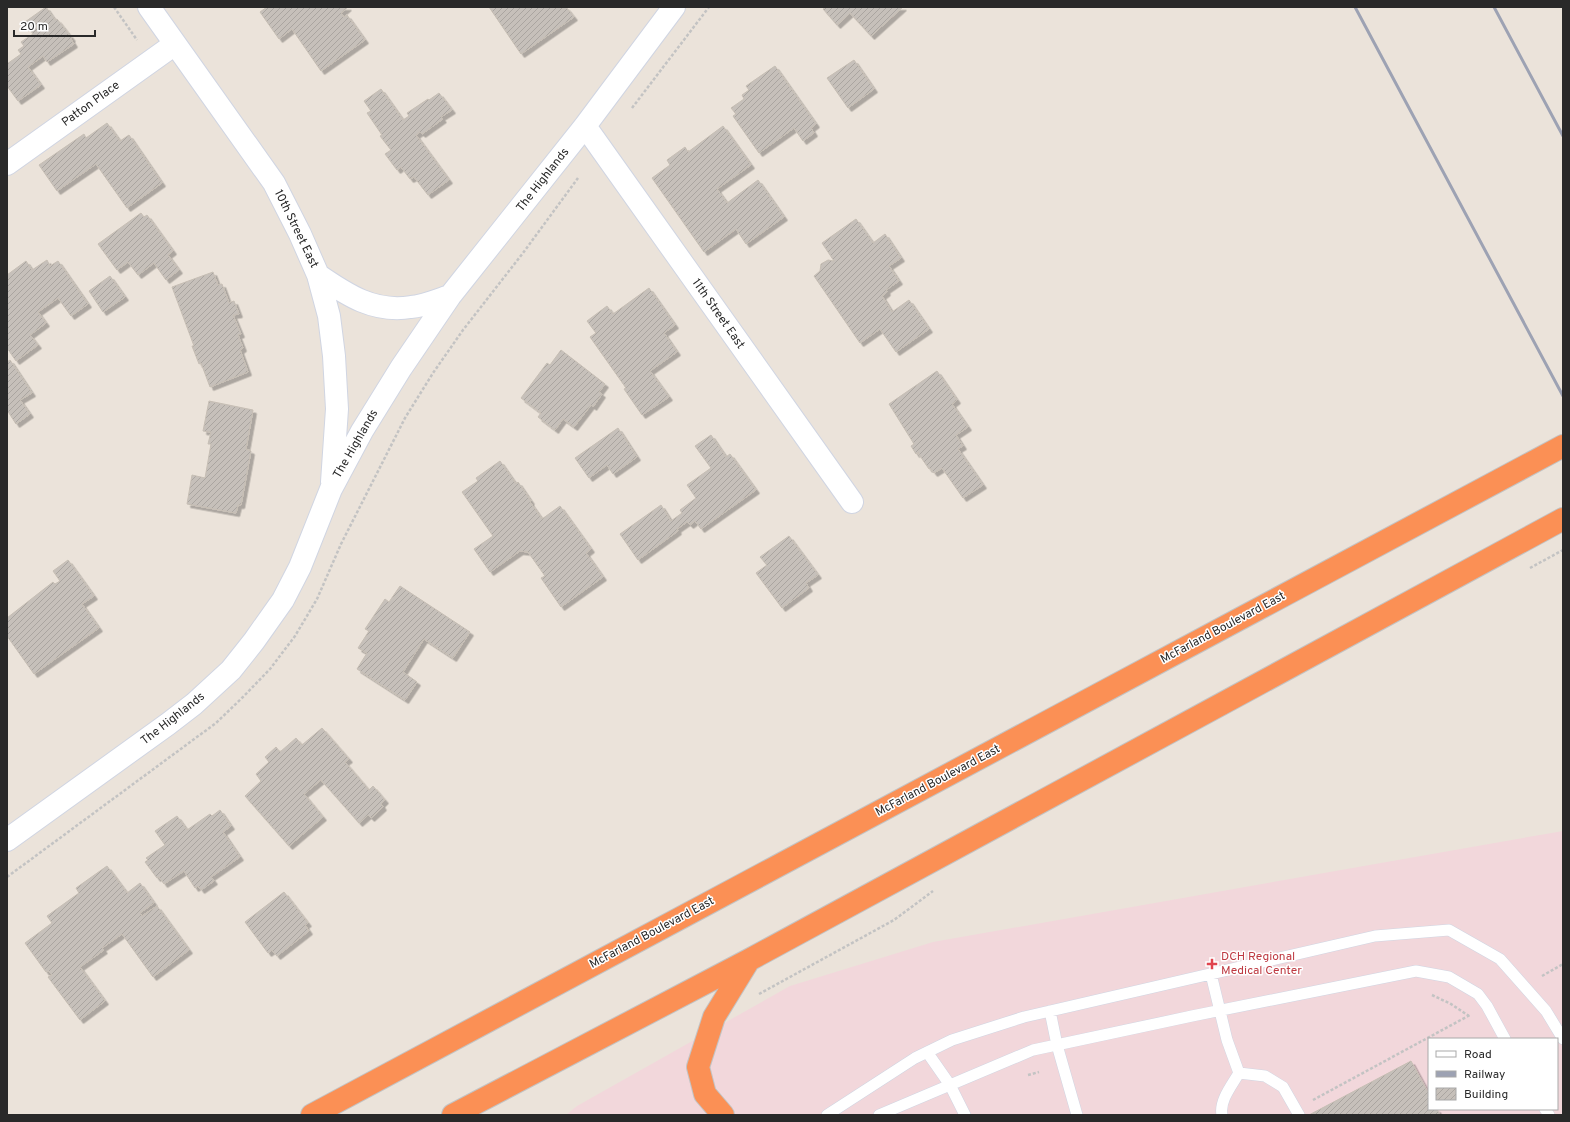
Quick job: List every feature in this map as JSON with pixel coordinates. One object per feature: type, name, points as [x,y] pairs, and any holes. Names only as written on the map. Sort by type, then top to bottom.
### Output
[{"type":"highway","name":"McFarland Boulevard East","points":[[312,1115],[1563,446]]},
{"type":"highway","points":[[453,1115],[749,960],[1563,519]]},
{"type":"highway","points":[[724,1115],[705,1094],[698,1067],[714,1017],[749,960]]},
{"type":"street","name":"10th Street East","points":[[150,7],[174,44],[274,183],[300,234],[318,275],[329,316],[334,356],[337,408],[331,489]]},
{"type":"street","name":"The Highlands","points":[[7,840],[168,724],[194,704],[231,670],[283,600],[300,567],[331,489],[362,431],[401,368],[450,296],[585,126],[674,7]]},
{"type":"street","name":"Patton Place","points":[[7,164],[174,44]]},
{"type":"street","name":"11th Street East","points":[[585,126],[852,502]]},
{"type":"street","points":[[318,275],[359,301],[387,308],[412,308],[450,296]]},
{"type":"lane","points":[[827,1115],[915,1058],[952,1040],[1024,1017],[1374,936],[1449,930],[1500,959],[1546,1011],[1563,1039]]},
{"type":"lane","points":[[879,1115],[1033,1050],[1220,1010],[1416,972],[1449,977],[1478,994],[1487,1006],[1504,1038]]},
{"type":"lane","points":[[1211,974],[1227,1040],[1239,1073],[1225,1098],[1221,1110],[1222,1115]]},
{"type":"lane","points":[[1050,1011],[1057,1045],[1077,1115]]},
{"type":"lane","points":[[927,1052],[950,1085],[966,1115]]},
{"type":"lane","points":[[1239,1073],[1265,1076],[1283,1087],[1299,1115]]},
{"type":"path","points":[[114,7],[151,60]]},
{"type":"path","points":[[630,112],[709,7]]},
{"type":"path","points":[[7,877],[216,723],[270,669],[295,636],[317,599],[341,544],[382,461],[405,418],[433,373],[463,330],[602,149]]},
{"type":"path","points":[[1525,986],[1563,964]]},
{"type":"path","points":[[1429,994],[1451,1004],[1469,1016]]},
{"type":"path","points":[[1428,1038],[1487,1006]]},
{"type":"path","points":[[1309,1102],[1428,1038]]},
{"type":"shaded area","name":"DCH Regional Medical Center","points":[[1563,831],[1563,1115],[566,1115],[577,1106],[790,986],[933,942]]},
{"type":"building","points":[[46,7],[55,20],[57,19],[72,38],[71,39],[74,44],[47,62],[43,56],[28,67],[41,85],[18,101],[7,86],[7,64],[21,54],[18,50],[24,46],[21,42],[33,34],[25,22]]},
{"type":"building","points":[[267,7],[348,7],[341,13],[344,17],[347,15],[365,40],[321,71],[292,29],[279,39],[260,12]]},
{"type":"building","points":[[489,7],[566,7],[574,17],[521,54]]},
{"type":"building","points":[[826,7],[903,7],[871,36],[850,13],[837,25],[823,9]]},
{"type":"building","points":[[854,60],[874,89],[848,108],[827,78]]},
{"type":"building","points":[[775,66],[816,124],[811,128],[814,133],[803,141],[794,128],[759,153],[733,116],[736,114],[731,108],[744,99],[742,95],[749,90],[746,86]]},
{"type":"building","points":[[381,89],[403,120],[409,116],[407,113],[439,93],[452,110],[441,117],[443,119],[422,134],[420,132],[416,135],[449,180],[428,195],[414,177],[410,179],[401,167],[397,170],[385,154],[391,150],[380,136],[382,135],[367,113],[371,111],[364,101]]},
{"type":"building","points":[[107,123],[120,141],[129,135],[162,183],[127,208],[96,164],[57,191],[39,165],[84,134],[86,138]]},
{"type":"building","points":[[723,126],[751,165],[717,189],[727,203],[758,180],[784,217],[746,244],[736,229],[704,252],[652,178],[670,165],[667,160],[685,147],[688,152]]},
{"type":"building","points":[[141,213],[144,217],[147,215],[173,251],[168,255],[179,270],[166,280],[154,263],[138,275],[128,262],[117,270],[98,244]]},
{"type":"building","points":[[856,219],[873,243],[885,234],[901,258],[889,266],[899,281],[886,290],[887,292],[882,296],[892,312],[909,300],[929,329],[896,352],[880,329],[860,343],[814,276],[820,271],[821,264],[828,260],[834,261],[822,243]]},
{"type":"building","points":[[47,260],[50,266],[58,261],[88,304],[71,316],[58,298],[38,312],[46,323],[30,335],[38,345],[16,361],[7,348],[7,275],[26,261],[32,270]]},
{"type":"building","points":[[213,272],[218,285],[222,284],[229,303],[234,301],[239,314],[233,315],[241,334],[238,335],[243,348],[240,350],[248,372],[210,387],[201,363],[199,364],[192,346],[194,346],[172,287]]},
{"type":"building","points":[[110,276],[125,297],[103,312],[89,291]]},
{"type":"building","points":[[649,288],[675,325],[664,333],[677,352],[650,371],[669,397],[642,415],[624,389],[626,388],[590,337],[596,333],[587,321],[607,306],[613,314]]},
{"type":"building","points":[[561,350],[605,384],[599,392],[602,394],[593,407],[591,405],[574,427],[563,419],[555,430],[538,417],[541,413],[521,398],[547,363],[550,365]]},
{"type":"building","points":[[10,360],[32,393],[20,400],[30,414],[16,424],[7,410],[7,362]]},
{"type":"building","points":[[937,371],[957,400],[952,404],[968,427],[956,435],[963,446],[958,449],[983,485],[963,498],[942,468],[934,473],[930,468],[929,469],[918,453],[919,452],[916,454],[911,446],[914,444],[889,404]]},
{"type":"building","points":[[209,401],[253,410],[246,449],[251,451],[241,505],[238,505],[236,513],[187,504],[192,475],[205,478],[211,444],[208,444],[211,432],[203,431]]},
{"type":"building","points":[[618,428],[637,457],[613,474],[607,465],[589,478],[575,458]]},
{"type":"building","points":[[711,435],[726,457],[730,454],[756,490],[701,529],[695,521],[690,525],[687,522],[677,529],[678,531],[638,560],[620,534],[661,505],[671,521],[682,513],[680,510],[696,498],[687,485],[711,468],[695,446]]},
{"type":"building","points":[[500,461],[516,484],[518,482],[542,519],[560,506],[591,549],[586,553],[603,577],[561,607],[541,578],[545,576],[528,552],[520,551],[490,572],[474,549],[493,536],[462,492],[478,481],[476,478]]},
{"type":"building","points":[[789,536],[818,575],[806,583],[809,588],[782,608],[756,573],[767,565],[760,557]]},
{"type":"building","points":[[68,560],[94,596],[82,604],[99,628],[34,674],[7,636],[7,618],[53,582],[55,584],[60,581],[53,571]]},
{"type":"building","points":[[400,586],[470,632],[453,658],[424,639],[403,672],[417,682],[405,700],[357,669],[367,653],[358,648],[369,631],[365,629],[385,599],[389,602]]},
{"type":"building","points":[[322,728],[349,759],[345,762],[369,790],[373,786],[385,800],[381,804],[383,807],[371,818],[368,815],[359,823],[321,780],[304,794],[323,817],[289,846],[245,796],[261,781],[256,774],[269,762],[265,757],[276,747],[280,752],[296,738],[302,745]]},
{"type":"building","points":[[220,810],[231,826],[223,832],[240,857],[211,877],[214,881],[201,890],[198,886],[195,888],[184,871],[164,884],[159,877],[157,878],[145,862],[148,860],[146,858],[165,845],[155,831],[177,816],[187,830],[210,814],[212,816]]},
{"type":"building","points":[[107,866],[127,893],[140,883],[154,903],[140,913],[142,916],[157,906],[189,950],[153,977],[122,934],[102,948],[104,950],[80,967],[105,1001],[80,1020],[48,977],[52,975],[48,971],[46,972],[25,943],[52,923],[47,916],[79,893],[76,888]]},
{"type":"building","points":[[284,892],[308,923],[305,925],[309,931],[277,956],[272,950],[268,953],[245,922]]},
{"type":"building","points":[[1411,1061],[1428,1092],[1428,1110],[1438,1110],[1440,1115],[1309,1115]]},
{"type":"railway","points":[[1355,7],[1563,396]]},
{"type":"railway","points":[[1494,7],[1563,136]]},
{"type":"place","name":"DCH Regional Medical Center","points":[[1212,964]]}]
